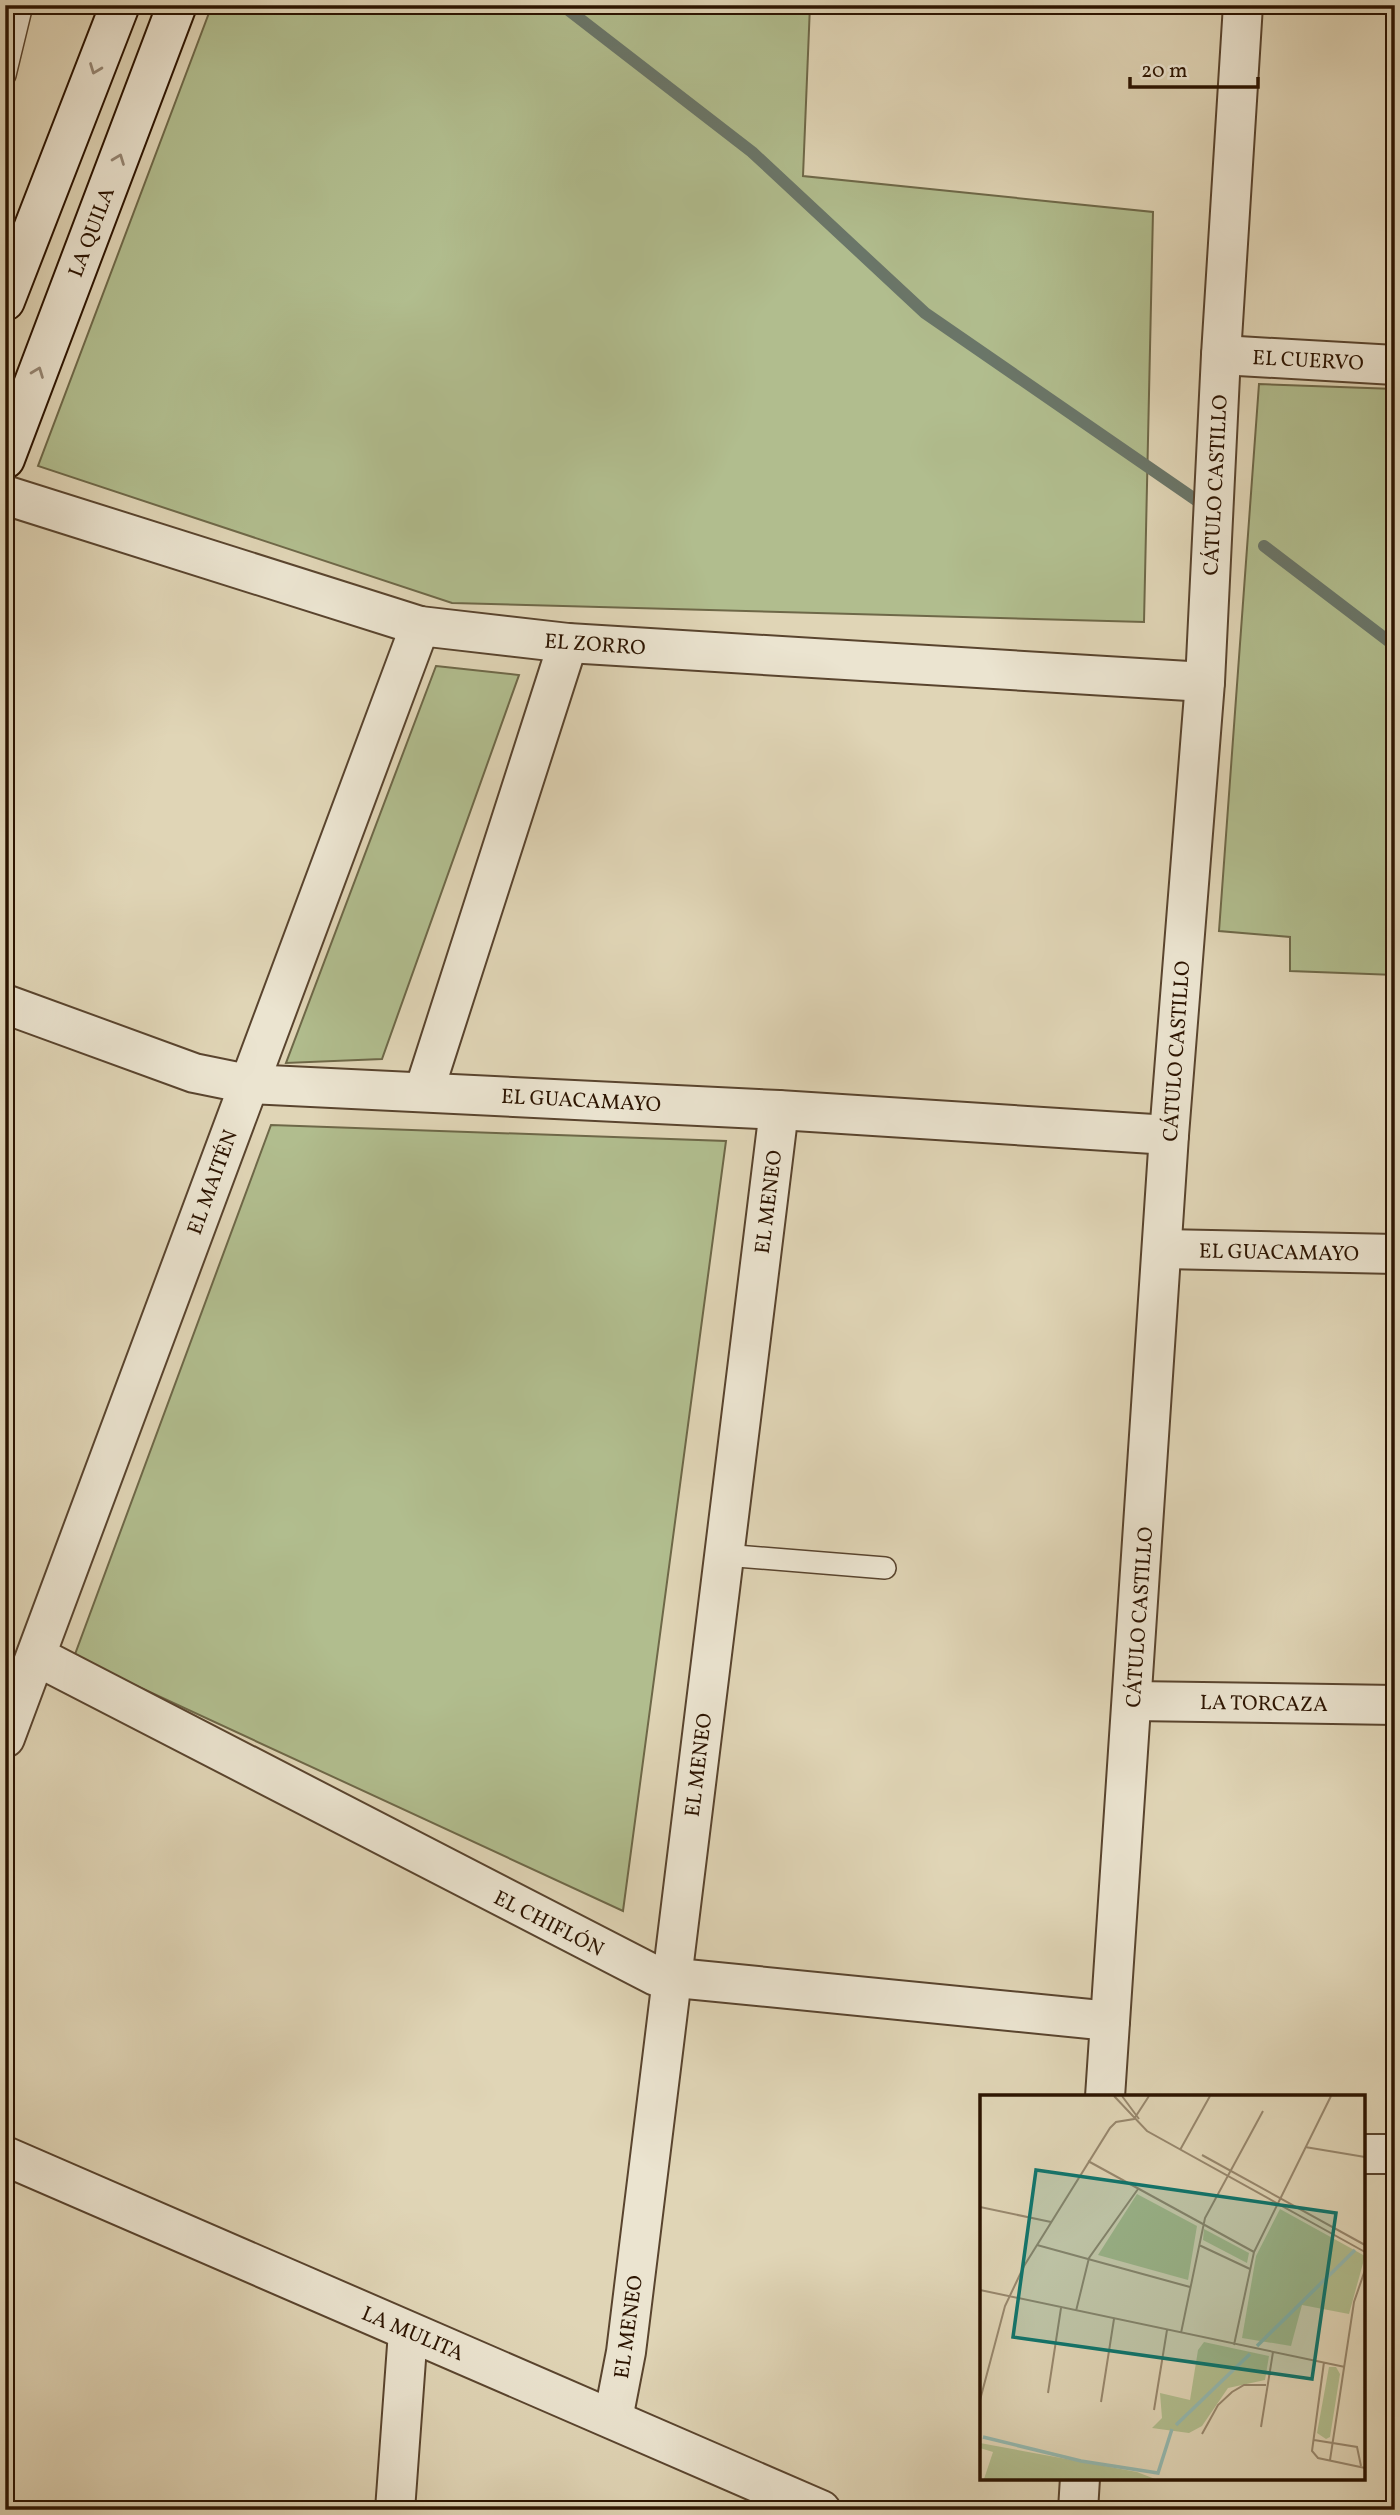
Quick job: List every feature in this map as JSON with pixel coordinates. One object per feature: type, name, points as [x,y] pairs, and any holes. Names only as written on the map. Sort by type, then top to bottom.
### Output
[{"type":"street","points":[[5,301],[15,244],[120,5]]},
{"type":"street","name":"LA QUILA","points":[[5,459],[177,5]]},
{"type":"street","name":"CÁTULO CASTILLO","points":[[1105,2095],[1169,1135],[1205,682],[1221,355],[1243,5]]},
{"type":"street","name":"EL CUERVO","points":[[1221,355],[1395,365]]},
{"type":"street","name":"EL ZORRO","points":[[5,495],[420,626],[568,643],[1205,682]]},
{"type":"street","name":"EL MAITÉN","points":[[5,1738],[38,1657],[248,1084],[420,626]]},
{"type":"street","points":[[424,1091],[568,643]]},
{"type":"street","name":"EL GUACAMAYO","points":[[5,1004],[194,1073],[248,1084],[779,1110],[1169,1135]]},
{"type":"street","name":"EL MENEO","points":[[613,2419],[626,2352],[779,1110]]},
{"type":"street","name":"EL GUACAMAYO","points":[[1163,1249],[1395,1254]]},
{"type":"street","name":"EL CHIFLÓN","points":[[38,1657],[632,1966],[656,1976],[1110,2021]]},
{"type":"street","name":"LA TORCAZA","points":[[1133,1701],[1395,1705]]},
{"type":"street","points":[[1365,2154],[1395,2154]]},
{"type":"street","name":"LA MULITA","points":[[5,2157],[821,2510]]},
{"type":"street","points":[[395,2510],[408,2332]]},
{"type":"street","points":[[1078,2510],[1080,2480]]},
{"type":"lane","points":[[5,75],[22,5]]},
{"type":"lane","points":[[724,1556],[885,1568]]},
{"type":"green space","points":[[212,5],[810,5],[803,176],[1153,212],[1144,622],[452,603],[38,466]]},
{"type":"green space","points":[[1259,384],[1395,389],[1395,975],[1290,971],[1290,937],[1219,931]]},
{"type":"green space","points":[[436,666],[519,675],[382,1059],[286,1063]]},
{"type":"green space","points":[[271,1125],[726,1141],[623,1911],[74,1657]]},
{"type":"waterway","points":[[562,5],[752,152],[925,313],[1199,502]]},
{"type":"waterway","points":[[1264,546],[1395,646]]}]
